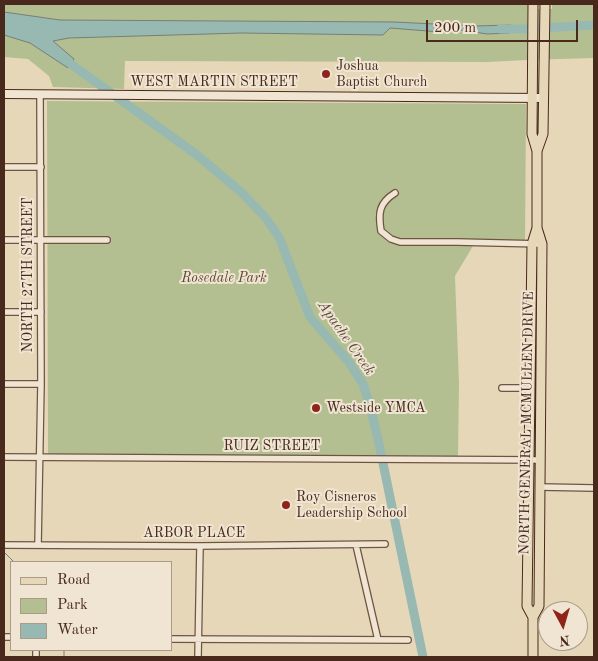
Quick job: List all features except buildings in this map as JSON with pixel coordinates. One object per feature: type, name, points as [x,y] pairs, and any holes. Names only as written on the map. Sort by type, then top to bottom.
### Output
[{"type":"main road","name":"NORTH GENERAL MCMULLEN DRIVE","points":[[533,6],[532,134],[537,151],[536,228],[532,244],[530,300],[527,606],[533,617]]},
{"type":"main road","name":"NORTH GENERAL MCMULLEN DRIVE","points":[[537,151],[543,134],[545,6]]},
{"type":"main road","name":"NORTH GENERAL MCMULLEN DRIVE","points":[[532,657],[533,617],[539,606],[541,392],[542,244],[536,228]]},
{"type":"main road","points":[[530,300],[536,317],[536,389],[541,392]]},
{"type":"street","name":"WEST MARTIN STREET","points":[[4,94],[544,98]]},
{"type":"street","name":"NORTH 27TH STREET","points":[[38,545],[41,384],[40,94]]},
{"type":"street","points":[[4,167],[41,167]]},
{"type":"street","points":[[395,193],[386,199],[379,216],[381,231],[391,239],[400,242],[542,244]]},
{"type":"street","points":[[4,240],[107,240]]},
{"type":"street","points":[[4,312],[40,312]]},
{"type":"street","points":[[4,384],[41,384]]},
{"type":"street","points":[[502,388],[529,388]]},
{"type":"street","name":"RUIZ STREET","points":[[4,457],[540,460]]},
{"type":"street","points":[[540,487],[594,488]]},
{"type":"street","name":"ARBOR PLACE","points":[[7,545],[200,546],[385,544]]},
{"type":"street","points":[[356,545],[378,640]]},
{"type":"street","points":[[198,657],[200,546]]},
{"type":"street","points":[[172,639],[408,640]]},
{"type":"green space","points":[[4,4],[528,4],[528,9],[552,9],[552,4],[594,4],[594,58],[487,62],[125,61],[124,89],[53,87],[49,76],[28,59],[4,57]]},
{"type":"green space","name":"Rosedale Park","points":[[47,101],[526,104],[525,247],[473,246],[455,276],[459,383],[458,457],[48,454]]},
{"type":"water","points":[[4,12],[60,20],[394,22],[476,26],[511,25],[511,28],[510,33],[487,34],[461,30],[440,32],[390,28],[383,35],[242,33],[69,38],[53,41],[74,59],[68,68],[30,43],[4,35]]},
{"type":"waterway","points":[[500,29],[594,25]]},
{"type":"waterway","name":"Apache Creek","points":[[62,56],[197,155],[241,192],[265,217],[279,237],[310,317],[348,361],[363,384],[378,439],[423,657]]},
{"type":"waterway","points":[[4,552],[13,561]]},
{"type":"waterway","points":[[64,651],[64,657]]},
{"type":"place","name":"Joshua Baptist Church","points":[[326,74]]},
{"type":"place","name":"Westside YMCA","points":[[316,408]]},
{"type":"place","name":"Roy Cisneros Leadership School","points":[[286,505]]}]
